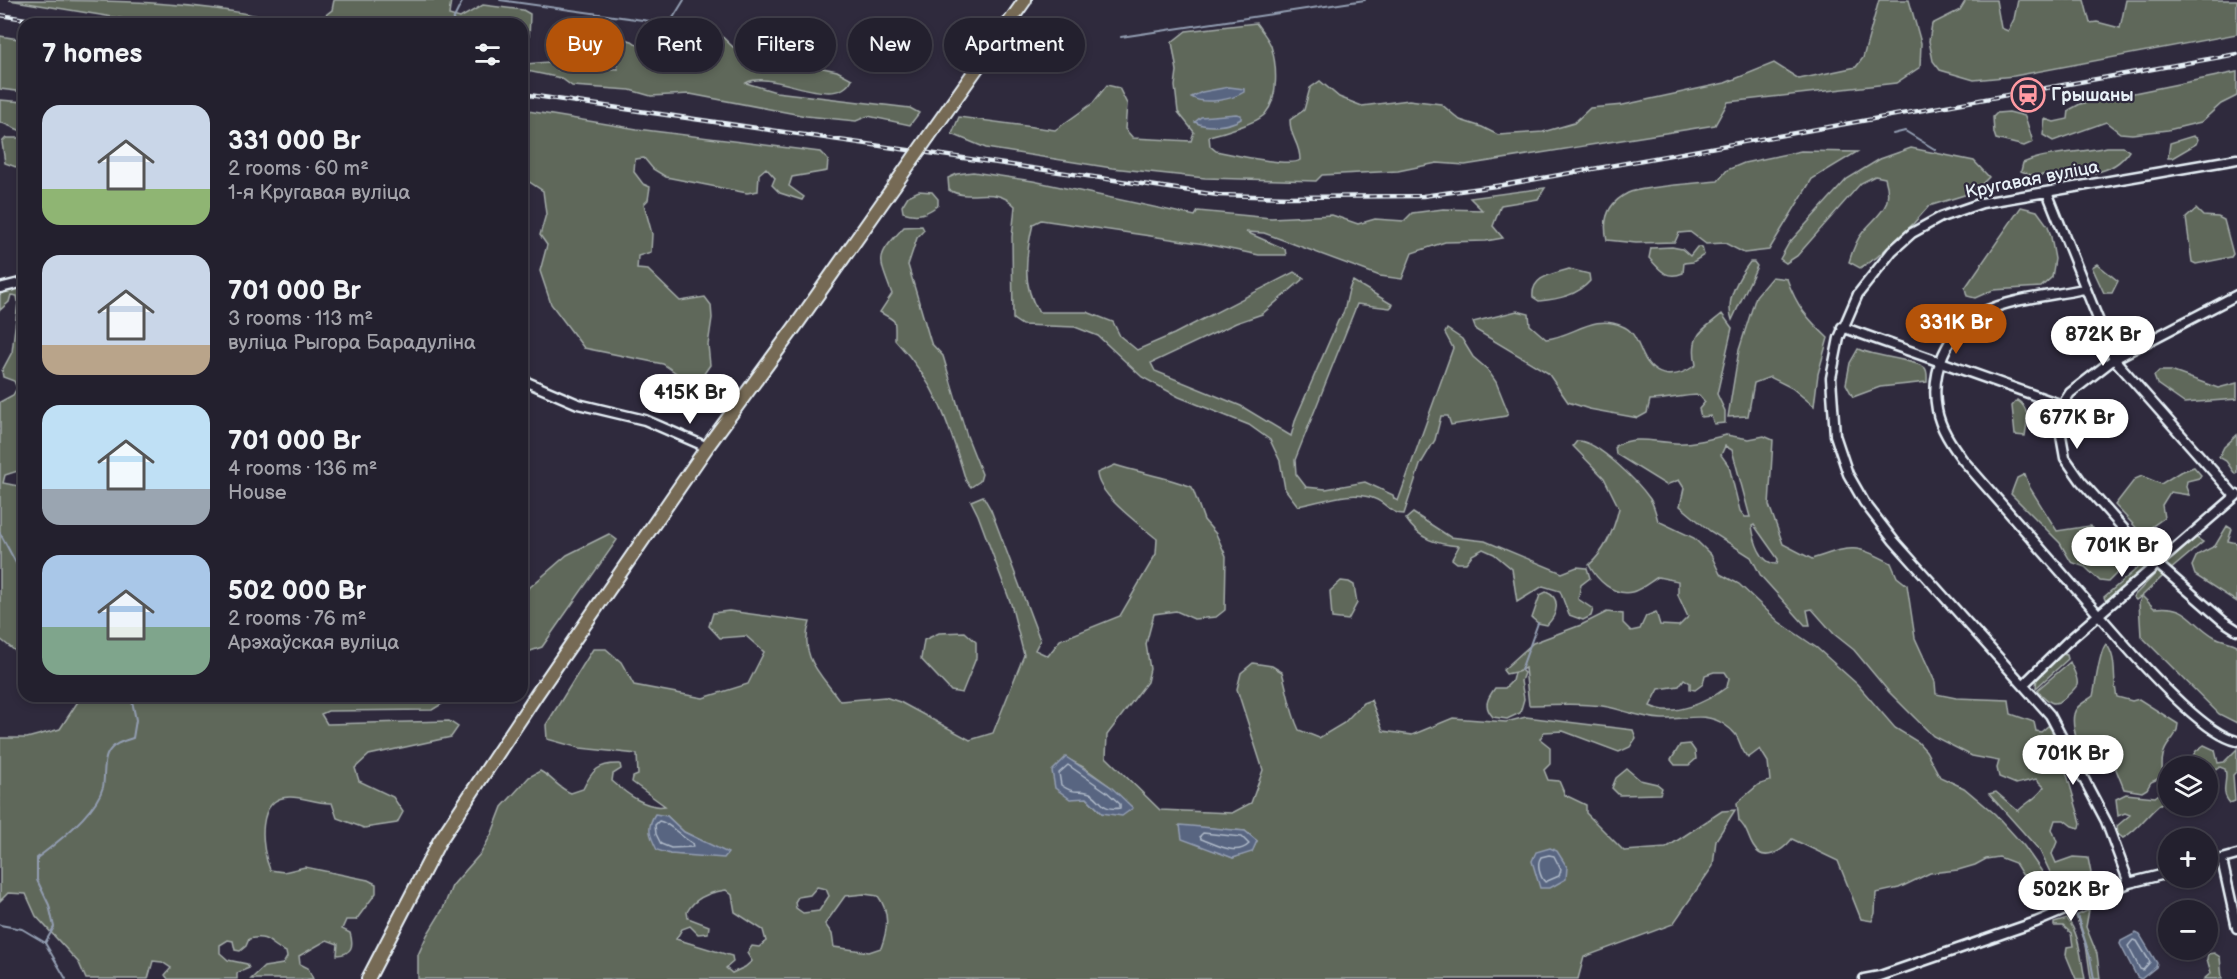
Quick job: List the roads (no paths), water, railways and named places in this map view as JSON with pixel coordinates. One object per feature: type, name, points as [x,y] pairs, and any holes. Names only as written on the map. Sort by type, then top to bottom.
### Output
[{"type":"highway","points":[[368,979],[439,842],[537,694],[707,447],[797,324],[1025,0]]},
{"type":"street","name":"Кругавая вуліца","points":[[2129,883],[2106,821],[2050,715],[1894,541],[1864,502],[1848,474],[1835,435],[1831,392],[1835,357],[1842,327],[1858,294],[1874,272],[1912,233],[1941,217],[1965,208],[2237,159]]},
{"type":"street","points":[[2023,685],[2236,496],[2114,359],[2047,192]]},
{"type":"street","points":[[0,288],[18,284]]},
{"type":"street","points":[[2084,289],[2006,305],[1981,313],[1969,321],[1955,335],[1939,363],[1935,392],[1937,412],[1954,447],[2157,680],[2216,732],[2237,741]]},
{"type":"street","points":[[2237,295],[2114,359],[2078,385],[2062,405],[2060,424],[2065,458],[2081,481],[2157,564],[2223,621],[2237,630]]},
{"type":"street","points":[[1842,327],[2062,405]]},
{"type":"street","points":[[528,383],[578,404],[645,420],[707,447]]},
{"type":"street","points":[[2218,861],[2237,855]]},
{"type":"street","points":[[2222,860],[2237,928]]},
{"type":"street","points":[[1864,979],[1880,976],[2043,919],[2129,883],[2158,876]]},
{"type":"water","points":[[1229,87],[1244,89],[1244,92],[1218,100],[1203,101],[1191,97],[1202,92]]},
{"type":"water","points":[[1241,115],[1241,119],[1225,125],[1211,126],[1195,122],[1201,117]]},
{"type":"water","points":[[1066,757],[1111,787],[1133,808],[1122,816],[1102,813],[1087,798],[1070,799],[1055,788],[1052,771]]},
{"type":"water","points":[[655,814],[667,816],[684,832],[728,853],[724,858],[670,854],[657,850],[650,832]]},
{"type":"water","points":[[1180,825],[1245,831],[1257,841],[1252,852],[1233,858],[1182,839]]},
{"type":"water","points":[[1550,848],[1557,851],[1567,867],[1566,879],[1550,888],[1540,888],[1532,861],[1536,852]]},
{"type":"water","points":[[2136,933],[2140,935],[2157,963],[2156,967],[2141,979],[2137,977],[2120,944],[2121,941]]},
{"type":"waterway","points":[[454,18],[463,0]]},
{"type":"waterway","points":[[500,0],[664,23],[673,18],[684,0]]},
{"type":"waterway","points":[[1121,37],[1365,0]]},
{"type":"waterway","points":[[1893,134],[1905,131],[1936,150]]},
{"type":"waterway","points":[[0,533],[18,567]]},
{"type":"waterway","points":[[1521,670],[1538,623]]},
{"type":"waterway","points":[[66,979],[45,943],[54,927],[49,905],[37,880],[37,858],[75,826],[93,807],[103,787],[105,762],[109,751],[118,744],[133,738],[136,720],[132,702]]},
{"type":"waterway","points":[[2077,915],[2094,979]]},
{"type":"waterway","points":[[0,925],[22,929],[44,942]]},
{"type":"railway","points":[[0,15],[19,18]]},
{"type":"railway","points":[[528,95],[1218,195],[1423,196],[1503,185],[2237,54]]},
{"type":"place","name":"Грышаны","points":[[2028,95]]}]
